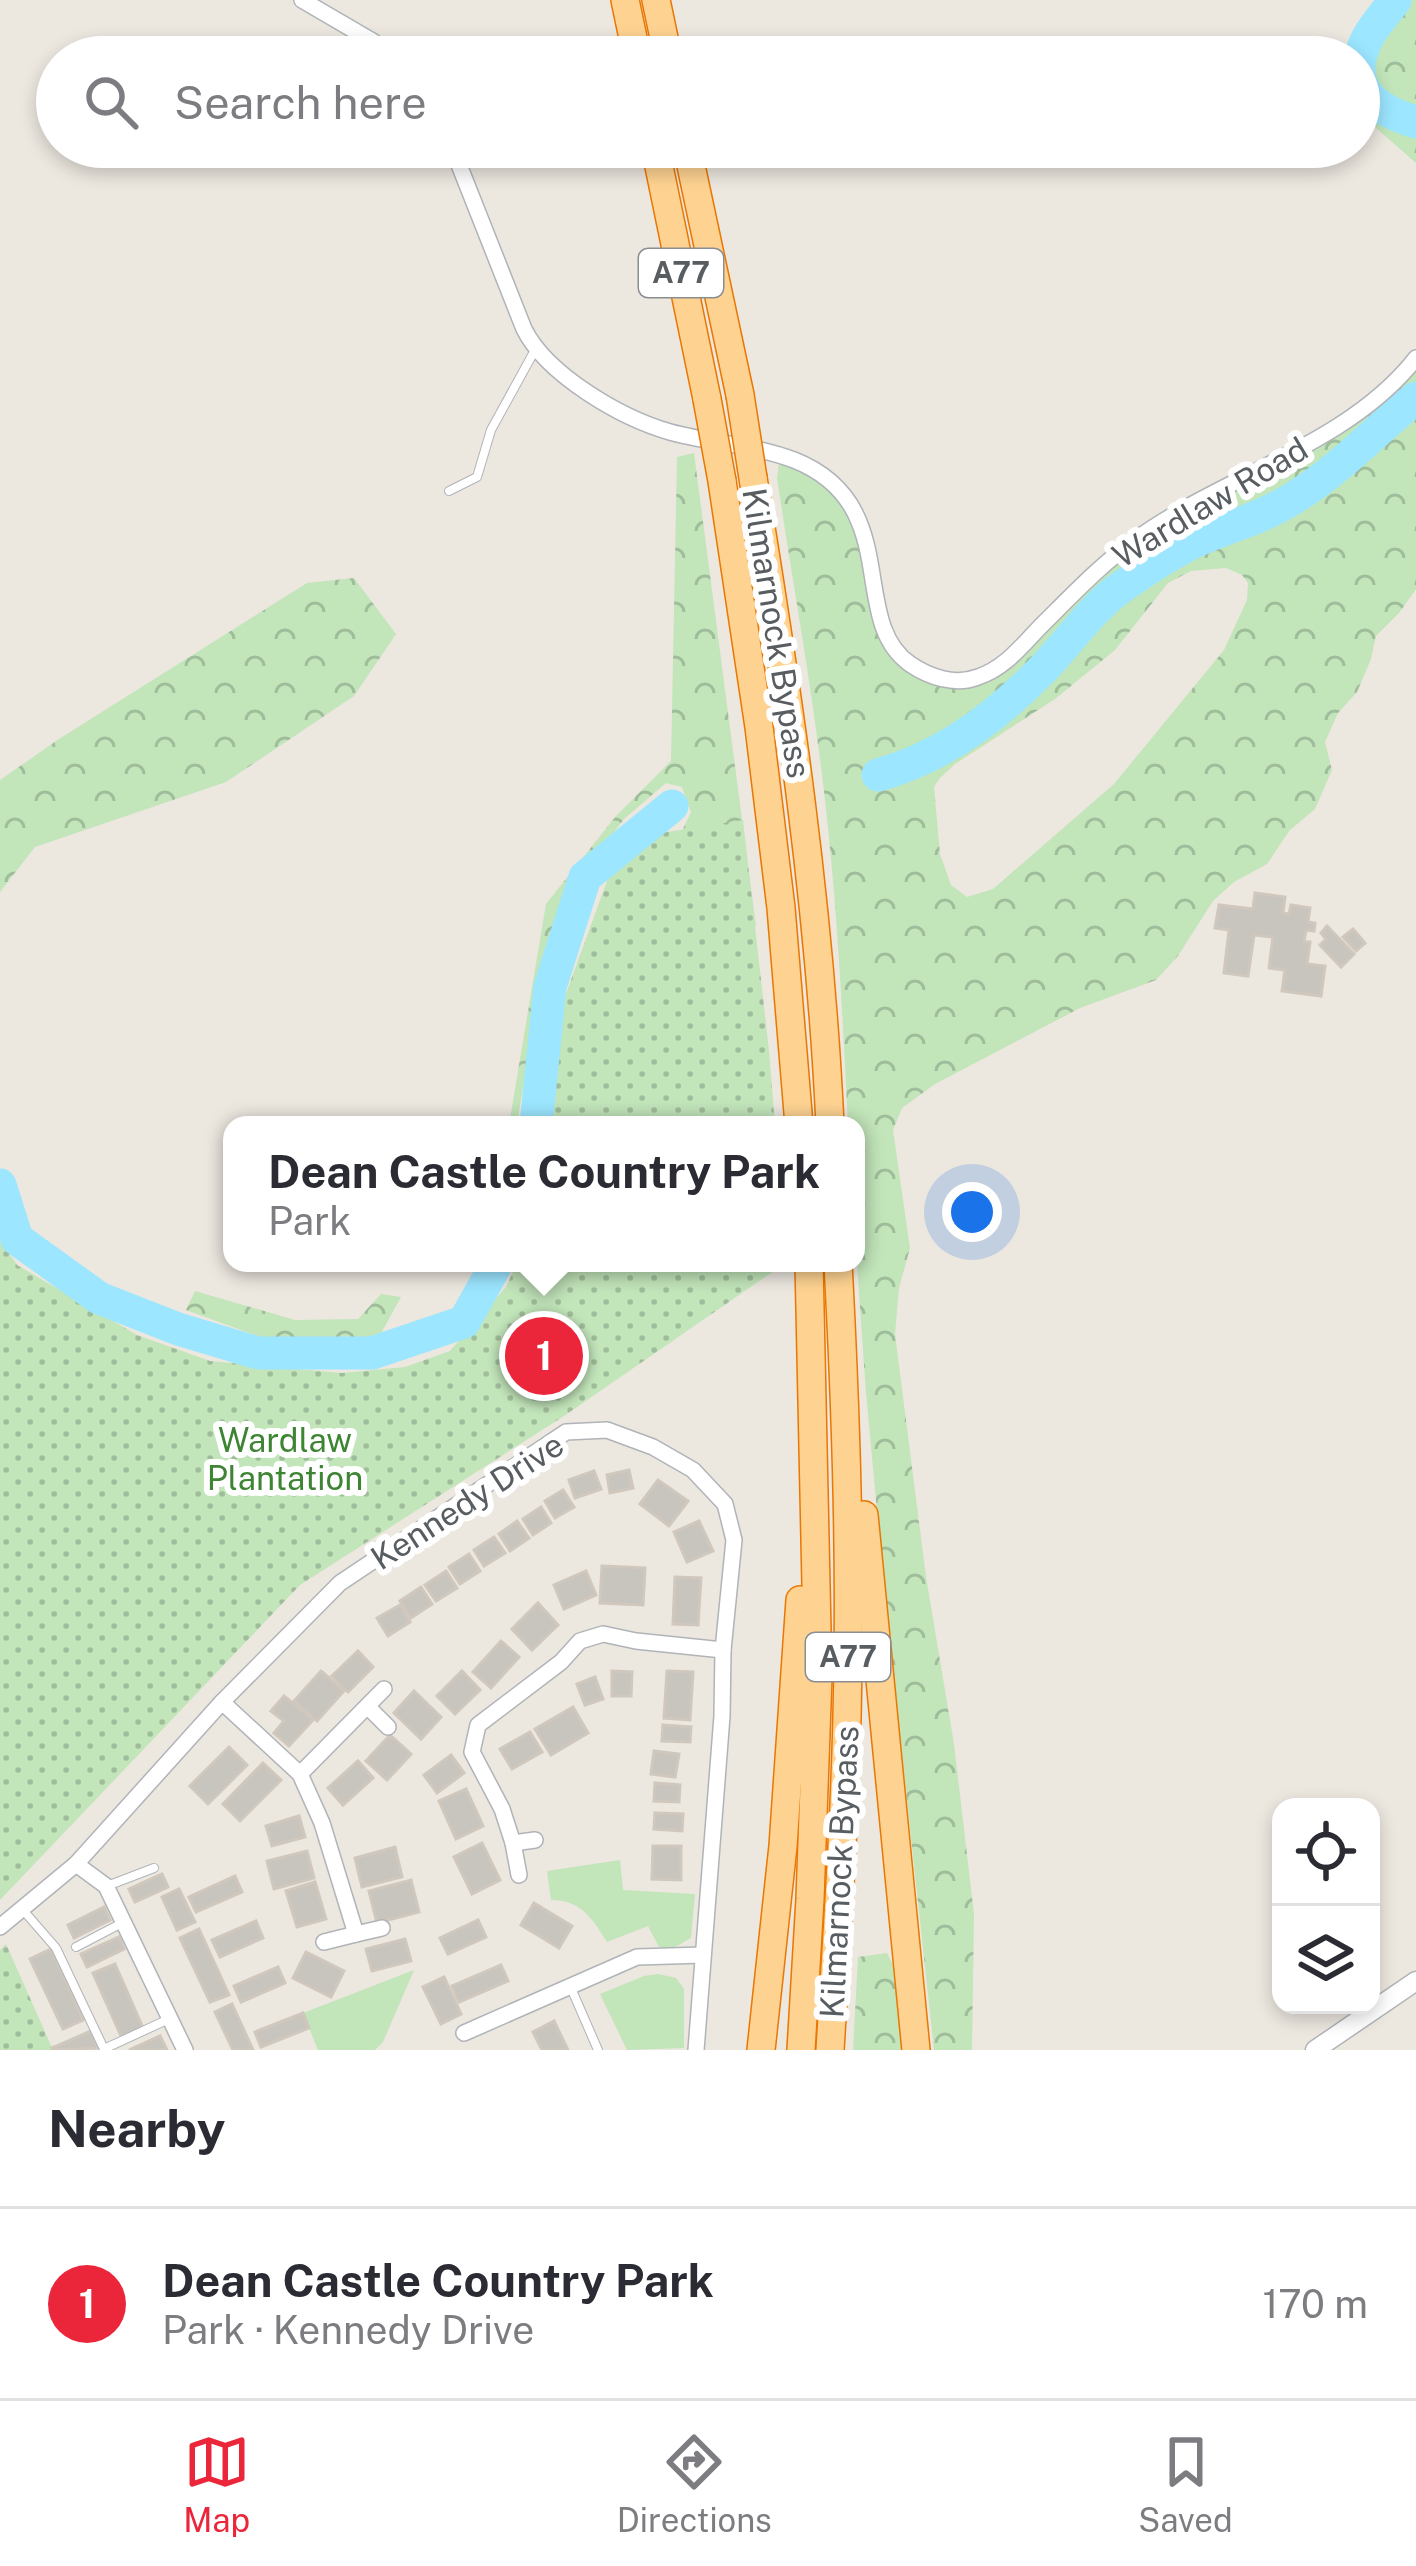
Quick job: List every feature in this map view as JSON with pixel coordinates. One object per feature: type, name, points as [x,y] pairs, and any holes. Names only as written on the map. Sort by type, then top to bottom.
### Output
[{"type":"highway","points":[[625,0],[633,36]]},
{"type":"highway","points":[[656,0],[664,36]]},
{"type":"highway","name":"Kilmarnock Bypass","points":[[660,168],[722,481],[759,727],[782,908],[798,1116]]},
{"type":"highway","name":"Kilmarnock Bypass","points":[[691,168],[740,395],[790,705],[807,838],[829,1116]]},
{"type":"highway","name":"Kilmarnock Bypass","points":[[801,2050],[817,1747],[809,1272]]},
{"type":"highway","name":"Kilmarnock Bypass","points":[[830,2050],[848,1660],[838,1272]]},
{"type":"highway","name":"A77","points":[[846,1447],[864,1513],[916,2050]]},
{"type":"highway","name":"A77","points":[[761,2050],[783,1846],[800,1591],[816,1509]]},
{"type":"street","points":[[302,0],[363,36]]},
{"type":"street","name":"Wardlaw Road","points":[[460,168],[536,349],[564,374],[626,414],[667,431],[789,458],[820,475],[846,499],[862,525],[883,624],[895,649],[903,659],[948,680],[980,677],[1009,661],[1079,588],[1135,540],[1359,412],[1416,358]]},
{"type":"street","name":"Kennedy Drive","points":[[0,1927],[76,1864],[222,1702],[340,1583],[566,1432],[607,1430],[653,1447],[693,1470],[725,1504],[734,1540],[696,2050]]},
{"type":"street","points":[[519,1876],[502,1809],[472,1752],[478,1725],[561,1662],[580,1641],[603,1634],[723,1650]]},
{"type":"street","points":[[300,1774],[384,1689]]},
{"type":"street","points":[[222,1702],[300,1774],[322,1823],[356,1934]]},
{"type":"street","points":[[368,1707],[388,1727]]},
{"type":"street","points":[[513,1843],[535,1840]]},
{"type":"street","points":[[76,1864],[106,1886],[185,2050]]},
{"type":"street","points":[[324,1942],[382,1928]]},
{"type":"street","points":[[464,2033],[637,1957],[703,1955]]},
{"type":"street","points":[[1315,2050],[1416,1981]]},
{"type":"lane","points":[[448,491],[477,477],[491,430],[536,349]]},
{"type":"lane","points":[[106,1886],[154,1868]]},
{"type":"lane","points":[[22,1909],[56,1948],[104,2049],[171,2018]]},
{"type":"lane","points":[[76,1947],[124,1922]]},
{"type":"lane","points":[[570,1987],[598,2050]]},
{"type":"green space","points":[[1395,0],[1416,0],[1416,163],[1380,131],[1380,36],[1370,36]]},
{"type":"green space","points":[[1416,358],[1416,589],[1376,636],[1357,692],[1338,713],[1325,742],[1332,770],[1315,809],[1289,831],[1267,864],[1234,882],[1213,901],[1178,956],[1156,980],[1080,1008],[935,1084],[902,1108],[893,1130],[910,1248],[899,1288],[895,1334],[974,1914],[972,2050],[934,2050],[866,1393],[858,1272],[865,1272],[865,1116],[848,1116],[830,850],[777,478],[780,456],[846,499],[888,638],[931,675],[980,677],[1107,563],[1359,412]],"holes":[[[1226,568],[1248,583],[1247,600],[1224,650],[1114,784],[993,889],[967,897],[951,885],[940,854],[934,787],[940,778],[1055,699],[1115,650],[1168,583],[1191,571]]]},
{"type":"green space","points":[[694,453],[756,926],[559,1116],[551,1116],[557,1019],[613,865],[661,833],[682,831],[691,812],[682,787],[666,783],[624,819],[565,897],[540,980],[518,1116],[511,1116],[546,904],[616,816],[671,761],[677,457]]},
{"type":"green space","points":[[354,578],[396,634],[354,696],[226,782],[35,847],[0,892],[0,780],[307,583]]},
{"type":"green space","points":[[743,820],[774,1116],[551,1116],[557,1019],[613,865],[661,833]]},
{"type":"green space","name":"Wardlaw Plantation","points":[[0,1240],[17,1265],[137,1335],[210,1361],[342,1373],[405,1367],[450,1351],[506,1287],[513,1272],[772,1272],[564,1416],[300,1585],[0,1900]]},
{"type":"green space","points":[[195,1291],[295,1320],[358,1319],[381,1294],[401,1297],[379,1337],[277,1343],[186,1310]]},
{"type":"green space","points":[[620,1860],[623,1890],[695,1894],[691,1938],[659,1947],[648,1926],[607,1942],[578,1907],[551,1900],[547,1871]]},
{"type":"green space","points":[[6,1944],[53,2050],[0,2050],[0,1950]]},
{"type":"green space","points":[[887,1953],[893,1965],[903,2050],[853,2050],[858,1957]]},
{"type":"green space","points":[[414,1970],[383,2042],[375,2050],[318,2050],[303,2013]]},
{"type":"green space","points":[[658,1974],[676,1978],[684,1989],[684,2048],[627,2050],[600,1994]]},
{"type":"building","points":[[1255,893],[1285,897],[1283,913],[1289,914],[1291,905],[1310,908],[1308,922],[1315,923],[1314,931],[1306,930],[1304,942],[1310,942],[1307,964],[1325,966],[1321,996],[1282,991],[1285,970],[1269,968],[1273,937],[1254,935],[1248,976],[1224,973],[1229,930],[1215,928],[1219,905],[1253,909]]},
{"type":"building","points":[[1327,926],[1354,954],[1341,967],[1320,945]]},
{"type":"building","points":[[1353,929],[1365,943],[1356,951],[1343,937]]},
{"type":"building","points":[[629,1470],[633,1488],[610,1493],[607,1475]]},
{"type":"building","points":[[594,1471],[601,1489],[575,1498],[569,1480]]},
{"type":"building","points":[[658,1480],[688,1501],[669,1526],[640,1504]]},
{"type":"building","points":[[563,1490],[574,1507],[555,1518],[545,1501]]},
{"type":"building","points":[[541,1507],[551,1523],[533,1535],[523,1519]]},
{"type":"building","points":[[517,1521],[529,1538],[510,1551],[499,1534]]},
{"type":"building","points":[[699,1521],[713,1551],[687,1562],[674,1532]]},
{"type":"building","points":[[494,1537],[505,1553],[484,1566],[474,1550]]},
{"type":"building","points":[[469,1554],[480,1571],[460,1584],[449,1567]]},
{"type":"building","points":[[602,1566],[645,1568],[643,1605],[600,1603]]},
{"type":"building","points":[[446,1571],[457,1588],[436,1601],[425,1585]]},
{"type":"building","points":[[586,1571],[596,1595],[564,1609],[554,1585]]},
{"type":"building","points":[[675,1577],[701,1578],[698,1625],[673,1624]]},
{"type":"building","points":[[421,1587],[432,1604],[411,1618],[400,1601]]},
{"type":"building","points":[[538,1603],[558,1625],[532,1650],[512,1629]]},
{"type":"building","points":[[400,1605],[410,1622],[388,1636],[377,1618]]},
{"type":"building","points":[[501,1641],[519,1657],[491,1688],[473,1672]]},
{"type":"building","points":[[358,1651],[373,1667],[348,1692],[332,1676]]},
{"type":"building","points":[[321,1671],[344,1691],[317,1721],[294,1701]]},
{"type":"building","points":[[462,1671],[480,1690],[455,1714],[437,1696]]},
{"type":"building","points":[[612,1671],[632,1672],[631,1696],[612,1696]]},
{"type":"building","points":[[667,1671],[693,1672],[690,1720],[664,1718]]},
{"type":"building","points":[[595,1677],[603,1699],[585,1705],[577,1684]]},
{"type":"building","points":[[414,1691],[441,1717],[421,1739],[394,1713]]},
{"type":"building","points":[[284,1696],[313,1720],[289,1746],[274,1733],[284,1721],[271,1711]]},
{"type":"building","points":[[573,1707],[588,1733],[551,1755],[535,1729]]},
{"type":"building","points":[[663,1725],[691,1727],[690,1742],[662,1741]]},
{"type":"building","points":[[530,1732],[542,1752],[512,1769],[500,1749]]},
{"type":"building","points":[[390,1735],[411,1754],[387,1780],[366,1761]]},
{"type":"building","points":[[229,1747],[247,1765],[208,1804],[190,1786]]},
{"type":"building","points":[[654,1751],[679,1754],[675,1777],[651,1774]]},
{"type":"building","points":[[451,1755],[464,1773],[437,1793],[424,1775]]},
{"type":"building","points":[[358,1761],[373,1778],[343,1805],[328,1788]]},
{"type":"building","points":[[263,1763],[281,1780],[240,1821],[223,1804]]},
{"type":"building","points":[[655,1783],[680,1785],[679,1802],[654,1801]]},
{"type":"building","points":[[466,1789],[483,1826],[456,1839],[439,1801]]},
{"type":"building","points":[[655,1813],[683,1814],[682,1831],[654,1829]]},
{"type":"building","points":[[299,1816],[305,1837],[272,1846],[266,1826]]},
{"type":"building","points":[[482,1843],[500,1880],[472,1894],[454,1857]]},
{"type":"building","points":[[653,1846],[681,1846],[681,1880],[652,1879]]},
{"type":"building","points":[[395,1847],[402,1877],[362,1887],[355,1858]]},
{"type":"building","points":[[307,1851],[314,1878],[274,1889],[267,1861]]},
{"type":"building","points":[[162,1874],[168,1887],[135,1902],[129,1889]]},
{"type":"building","points":[[235,1876],[242,1892],[196,1912],[189,1897]]},
{"type":"building","points":[[411,1880],[419,1912],[377,1923],[369,1891]]},
{"type":"building","points":[[315,1882],[326,1919],[297,1927],[286,1891]]},
{"type":"building","points":[[179,1889],[195,1922],[177,1930],[162,1897]]},
{"type":"building","points":[[534,1903],[572,1926],[559,1948],[521,1925]]},
{"type":"building","points":[[104,1907],[110,1920],[74,1938],[68,1925]]},
{"type":"building","points":[[478,1920],[486,1937],[448,1954],[440,1938]]},
{"type":"building","points":[[256,1921],[263,1938],[220,1957],[212,1940]]},
{"type":"building","points":[[199,1929],[229,1995],[210,2002],[180,1938]]},
{"type":"building","points":[[119,1937],[124,1949],[87,1967],[81,1954]]},
{"type":"building","points":[[405,1939],[411,1961],[372,1971],[366,1949]]},
{"type":"building","points":[[51,1949],[83,2020],[63,2029],[30,1959]]},
{"type":"building","points":[[306,1952],[344,1971],[331,1997],[293,1978]]},
{"type":"building","points":[[115,1964],[143,2028],[122,2038],[93,1973]]},
{"type":"building","points":[[501,1965],[508,1981],[459,2002],[452,1986]]},
{"type":"building","points":[[278,1967],[285,1983],[241,2002],[234,1986]]},
{"type":"building","points":[[444,1977],[461,2014],[441,2024],[423,1987]]},
{"type":"building","points":[[232,2004],[253,2050],[233,2050],[215,2012]]},
{"type":"building","points":[[303,2013],[309,2028],[261,2047],[255,2032]]},
{"type":"building","points":[[554,2021],[568,2050],[542,2050],[533,2032]]},
{"type":"building","points":[[91,2031],[98,2048],[52,2048]]},
{"type":"building","points":[[160,2036],[167,2050],[129,2050]]},
{"type":"waterway","points":[[1369,36],[1395,0]]},
{"type":"waterway","points":[[1380,106],[1416,122]]},
{"type":"waterway","points":[[878,775],[924,758],[986,720],[1023,689],[1116,591],[1184,547],[1265,514],[1305,491],[1416,398]]},
{"type":"waterway","points":[[537,1116],[550,987],[585,877],[672,806]]},
{"type":"waterway","points":[[0,1185],[17,1239],[99,1298],[258,1353],[372,1353],[464,1322],[492,1272]]},
{"type":"place","name":"Dean Castle Country Park","points":[[544,1356]]}]
